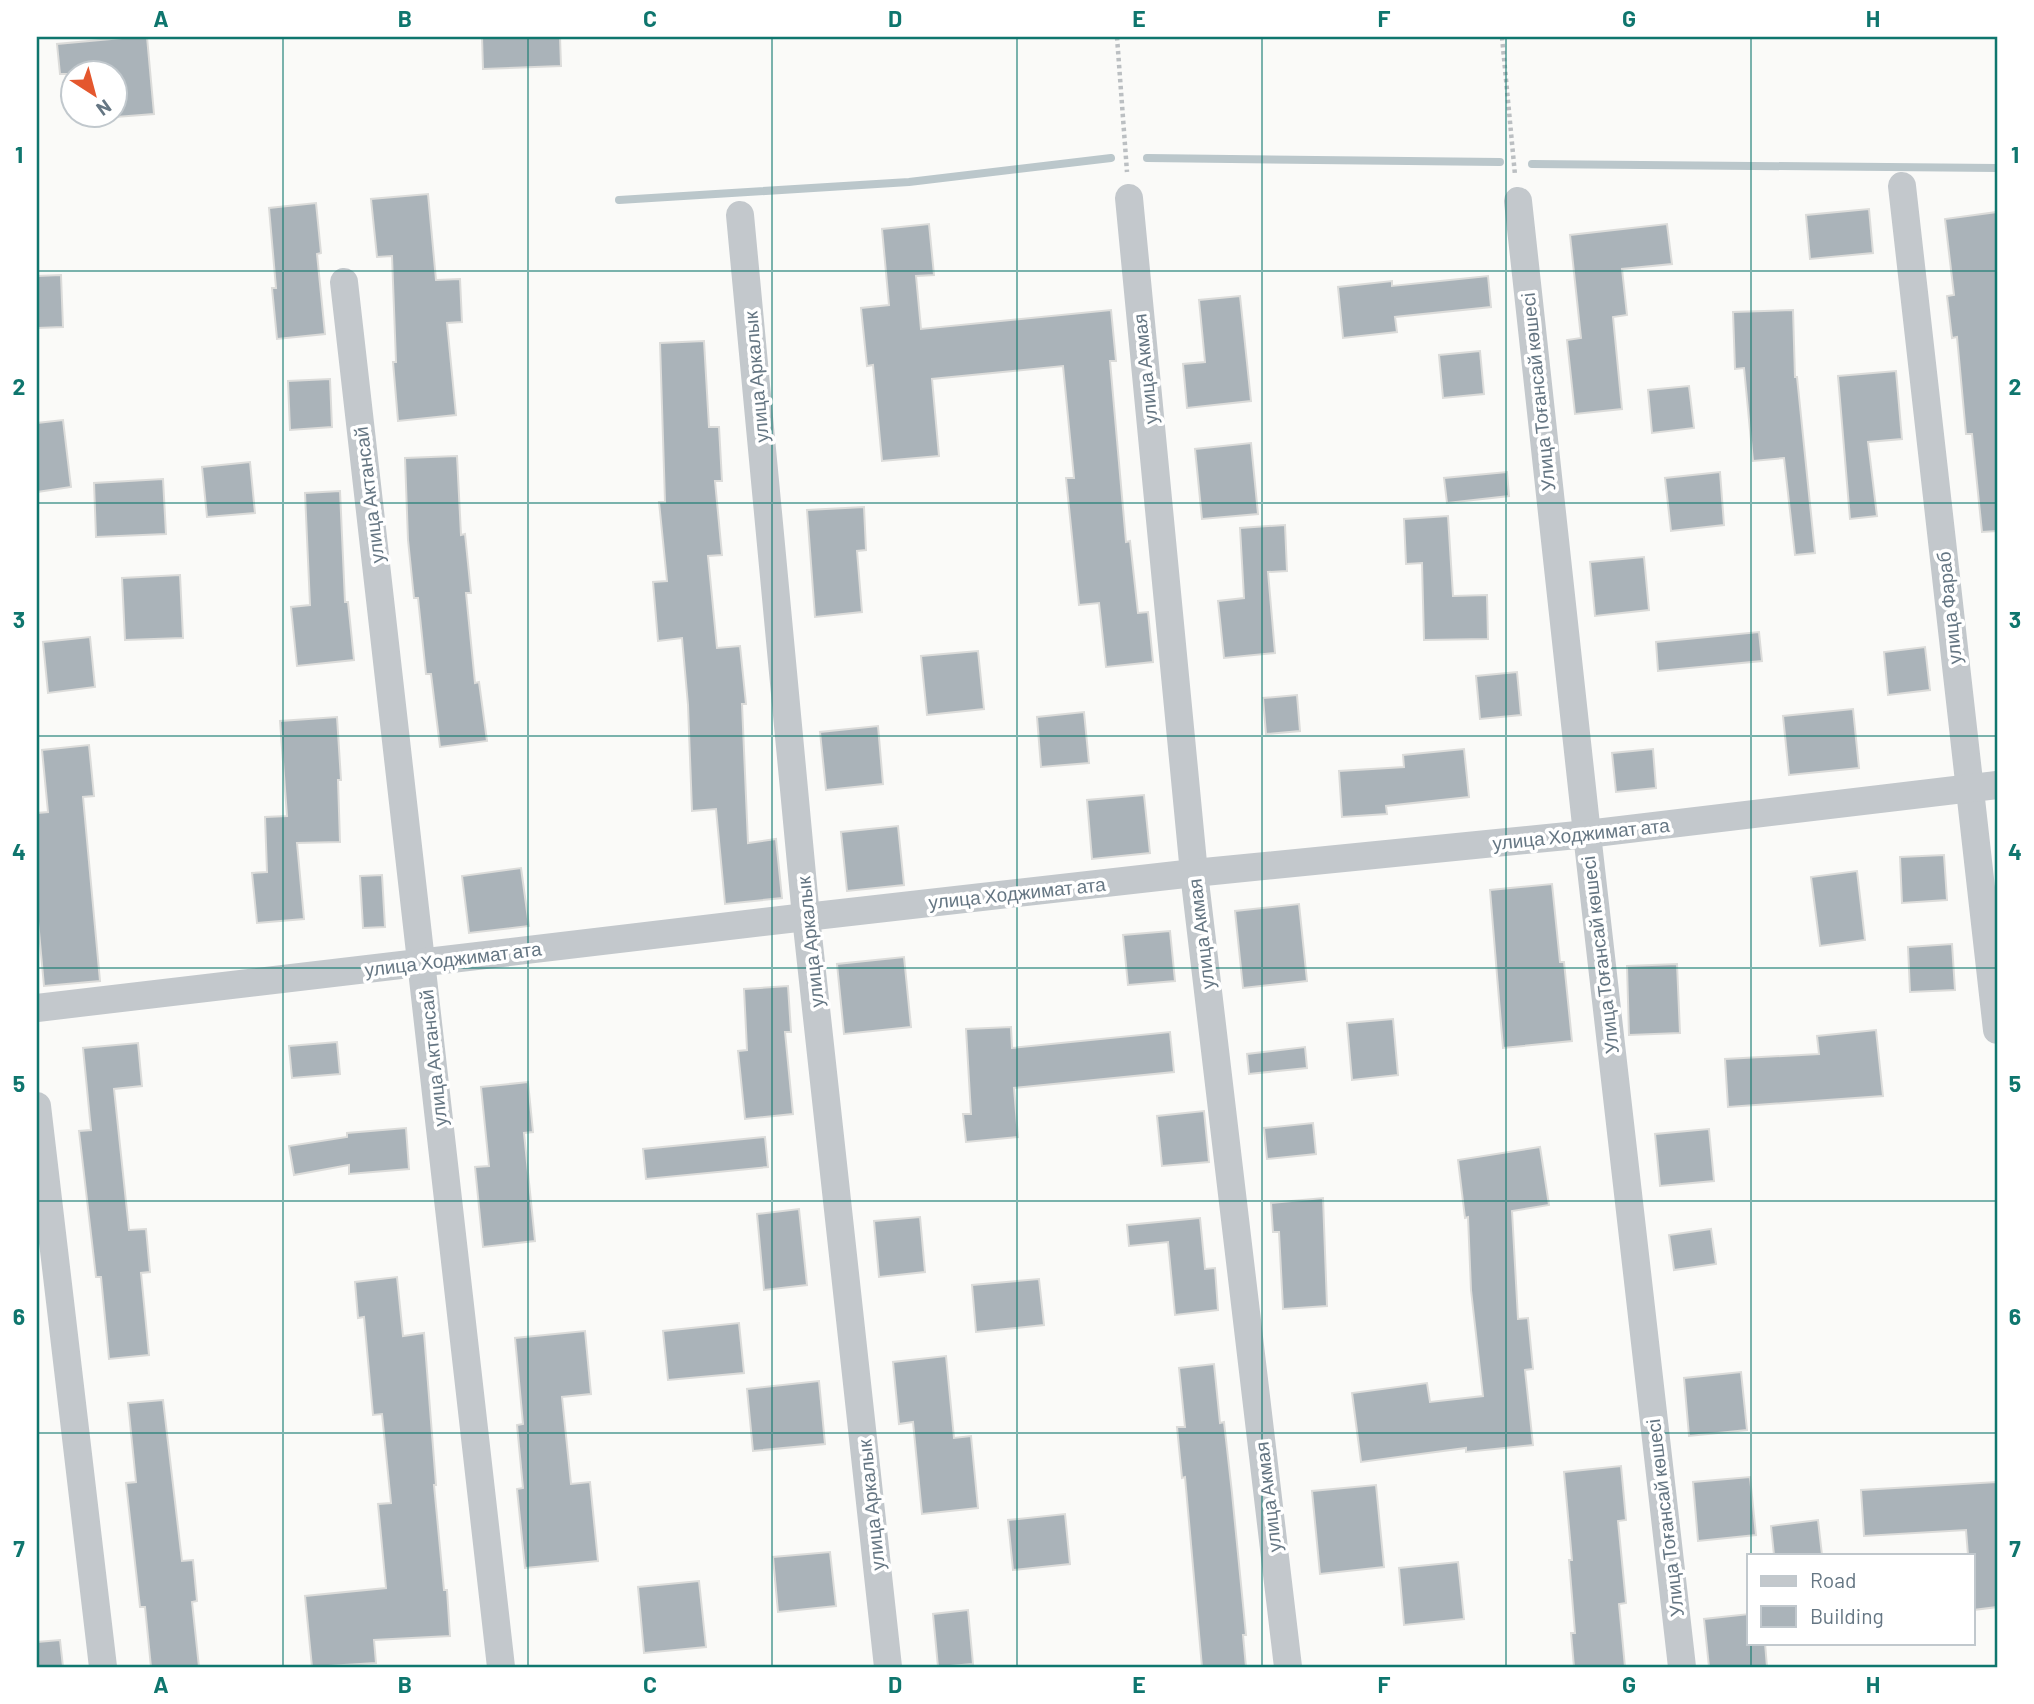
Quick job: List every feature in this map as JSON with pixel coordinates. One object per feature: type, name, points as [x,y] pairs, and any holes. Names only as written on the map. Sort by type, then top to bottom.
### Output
[{"type":"street","name":"улица Фараб","points":[[1902,186],[1997,1030]]},
{"type":"street","name":"улица Акмая","points":[[1129,198],[1194,873],[1288,1667]]},
{"type":"street","name":"Улица Тоғансай көшесі","points":[[1518,201],[1682,1667]]},
{"type":"street","name":"улица Аркалык","points":[[740,215],[807,917],[888,1667]]},
{"type":"street","name":"улица Актансай","points":[[344,282],[501,1667]]},
{"type":"street","name":"улица Ходжимат ата","points":[[37,1007],[1194,873],[1587,834],[1997,785]]},
{"type":"street","points":[[37,1106],[103,1667]]},
{"type":"path","points":[[1116,37],[1129,198]]},
{"type":"path","points":[[1503,37],[1518,201]]},
{"type":"building","points":[[147,37],[154,114],[130,116],[130,60],[60,60],[60,74],[57,44]]},
{"type":"building","points":[[482,37],[560,37],[561,66],[483,69]]},
{"type":"building","points":[[428,194],[436,280],[460,279],[462,322],[447,323],[456,415],[398,421],[393,362],[396,362],[392,256],[377,257],[371,199]]},
{"type":"building","points":[[316,203],[321,253],[317,254],[325,334],[277,339],[272,288],[276,288],[269,208]]},
{"type":"building","points":[[1869,209],[1873,253],[1810,259],[1806,215]]},
{"type":"building","points":[[1997,212],[1997,531],[1982,532],[1972,434],[1966,434],[1957,337],[1952,338],[1947,296],[1954,295],[1945,219]]},
{"type":"building","points":[[929,224],[934,275],[916,276],[921,329],[1111,310],[1116,361],[1110,361],[1126,542],[1130,541],[1138,613],[1148,612],[1153,662],[1106,667],[1099,603],[1079,605],[1066,478],[1074,478],[1063,366],[932,379],[939,456],[882,461],[873,365],[867,366],[861,308],[889,305],[882,229]]},
{"type":"building","points":[[1667,224],[1672,264],[1622,269],[1627,315],[1613,317],[1622,409],[1575,414],[1567,340],[1581,338],[1570,235]]},
{"type":"building","points":[[61,275],[63,327],[37,328],[37,276]]},
{"type":"building","points":[[1488,276],[1491,307],[1395,317],[1397,332],[1343,338],[1338,287],[1392,281],[1392,286]]},
{"type":"building","points":[[1240,296],[1251,401],[1187,408],[1183,364],[1205,362],[1199,300]]},
{"type":"building","points":[[1793,310],[1795,377],[1815,553],[1795,555],[1784,458],[1753,461],[1744,368],[1735,369],[1733,312]]},
{"type":"building","points":[[704,341],[709,427],[719,427],[722,481],[715,481],[722,555],[708,556],[717,648],[740,646],[746,704],[742,704],[748,843],[776,839],[782,898],[725,904],[716,809],[692,811],[688,705],[682,638],[658,641],[653,582],[667,581],[659,502],[665,502],[660,343]]},
{"type":"building","points":[[1480,351],[1484,394],[1443,398],[1439,355]]},
{"type":"building","points":[[1896,371],[1902,439],[1868,442],[1877,516],[1850,519],[1838,376]]},
{"type":"building","points":[[330,379],[332,427],[290,430],[288,381]]},
{"type":"building","points":[[1689,386],[1694,428],[1652,433],[1648,390]]},
{"type":"building","points":[[63,420],[71,487],[37,492],[37,423]]},
{"type":"building","points":[[1251,443],[1258,514],[1202,519],[1195,449]]},
{"type":"building","points":[[457,456],[461,535],[465,534],[471,593],[466,593],[475,683],[479,682],[487,741],[440,747],[431,674],[426,674],[418,598],[414,598],[408,540],[405,458]]},
{"type":"building","points":[[250,462],[255,513],[207,517],[202,467]]},
{"type":"building","points":[[1507,472],[1509,496],[1447,503],[1444,478]]},
{"type":"building","points":[[1720,472],[1724,525],[1671,531],[1665,478]]},
{"type":"building","points":[[163,479],[166,534],[96,537],[94,483]]},
{"type":"building","points":[[340,491],[345,602],[348,602],[354,660],[297,666],[291,607],[310,605],[305,493]]},
{"type":"building","points":[[864,507],[866,550],[857,551],[862,612],[815,617],[807,510]]},
{"type":"building","points":[[1448,516],[1453,596],[1487,595],[1488,639],[1424,640],[1422,563],[1406,564],[1404,519]]},
{"type":"building","points":[[1285,525],[1287,571],[1268,572],[1275,653],[1224,658],[1218,601],[1244,598],[1240,528]]},
{"type":"building","points":[[1644,557],[1649,610],[1595,616],[1590,562]]},
{"type":"building","points":[[180,575],[183,638],[125,640],[122,578]]},
{"type":"building","points":[[1759,632],[1762,661],[1658,671],[1656,642]]},
{"type":"building","points":[[90,637],[95,687],[48,693],[43,642]]},
{"type":"building","points":[[1925,647],[1930,690],[1888,695],[1884,652]]},
{"type":"building","points":[[978,651],[984,709],[927,715],[921,656]]},
{"type":"building","points":[[1517,672],[1521,715],[1480,719],[1476,676]]},
{"type":"building","points":[[1297,695],[1300,731],[1266,734],[1263,698]]},
{"type":"building","points":[[1853,709],[1859,768],[1789,775],[1783,716]]},
{"type":"building","points":[[1084,712],[1089,763],[1041,767],[1037,717]]},
{"type":"building","points":[[337,717],[341,780],[338,780],[340,842],[297,843],[304,919],[257,923],[252,873],[267,872],[265,817],[287,816],[280,721]]},
{"type":"building","points":[[878,726],[883,784],[826,790],[820,732]]},
{"type":"building","points":[[89,745],[94,796],[83,797],[100,981],[44,986],[37,910],[37,813],[48,812],[42,750]]},
{"type":"building","points":[[1464,749],[1469,797],[1386,806],[1387,814],[1342,817],[1339,771],[1404,767],[1403,755]]},
{"type":"building","points":[[1653,749],[1656,788],[1616,792],[1612,753]]},
{"type":"building","points":[[1144,795],[1150,853],[1092,859],[1087,800]]},
{"type":"building","points":[[898,826],[904,885],[847,891],[841,832]]},
{"type":"building","points":[[1944,855],[1947,900],[1902,903],[1900,857]]},
{"type":"building","points":[[521,868],[529,926],[469,933],[462,876]]},
{"type":"building","points":[[1857,871],[1865,940],[1820,946],[1811,877]]},
{"type":"building","points":[[382,875],[385,927],[363,928],[360,876]]},
{"type":"building","points":[[1552,884],[1572,1041],[1503,1048],[1490,890]]},
{"type":"building","points":[[1299,904],[1307,981],[1243,988],[1235,911]]},
{"type":"building","points":[[1170,931],[1175,981],[1128,985],[1123,935]]},
{"type":"building","points":[[1952,944],[1955,990],[1910,992],[1908,947]]},
{"type":"building","points":[[904,957],[911,1027],[844,1034],[837,964]]},
{"type":"building","points":[[1677,964],[1680,1033],[1629,1035],[1627,966]]},
{"type":"building","points":[[788,986],[791,1032],[785,1032],[793,1114],[745,1119],[738,1051],[747,1050],[744,989]]},
{"type":"building","points":[[1393,1019],[1398,1075],[1352,1080],[1347,1023]]},
{"type":"building","points":[[1011,1027],[1012,1048],[1170,1032],[1174,1072],[1014,1088],[1018,1137],[966,1142],[963,1114],[971,1114],[966,1029]]},
{"type":"building","points":[[1876,1030],[1883,1096],[1728,1107],[1725,1059],[1819,1054],[1817,1036]]},
{"type":"building","points":[[337,1042],[340,1074],[292,1078],[289,1046]]},
{"type":"building","points":[[138,1043],[142,1086],[114,1089],[129,1230],[146,1229],[150,1272],[141,1273],[149,1355],[109,1359],[101,1277],[96,1277],[79,1131],[91,1130],[83,1048]]},
{"type":"building","points":[[1305,1047],[1307,1068],[1249,1074],[1247,1054]]},
{"type":"building","points":[[528,1082],[533,1132],[524,1133],[535,1241],[483,1247],[475,1167],[489,1166],[481,1087]]},
{"type":"building","points":[[1204,1111],[1209,1162],[1162,1166],[1157,1116]]},
{"type":"building","points":[[1313,1123],[1316,1154],[1267,1159],[1264,1128]]},
{"type":"building","points":[[406,1128],[409,1169],[349,1174],[349,1165],[294,1175],[289,1146],[347,1137],[347,1133]]},
{"type":"building","points":[[1709,1129],[1714,1181],[1660,1186],[1655,1134]]},
{"type":"building","points":[[765,1137],[768,1167],[646,1179],[643,1149]]},
{"type":"building","points":[[1540,1147],[1549,1205],[1512,1211],[1518,1319],[1528,1318],[1533,1369],[1525,1370],[1533,1445],[1466,1452],[1466,1448],[1361,1462],[1352,1393],[1427,1383],[1430,1402],[1483,1396],[1471,1290],[1468,1217],[1465,1218],[1458,1160]]},
{"type":"building","points":[[1323,1198],[1327,1306],[1283,1309],[1279,1232],[1273,1232],[1271,1203]]},
{"type":"building","points":[[799,1209],[807,1285],[764,1290],[757,1214]]},
{"type":"building","points":[[920,1217],[925,1272],[879,1277],[874,1221]]},
{"type":"building","points":[[1200,1218],[1205,1269],[1215,1268],[1218,1310],[1175,1315],[1168,1242],[1129,1246],[1127,1225]]},
{"type":"building","points":[[1711,1229],[1716,1264],[1674,1270],[1669,1235]]},
{"type":"building","points":[[397,1277],[403,1336],[424,1333],[434,1485],[450,1636],[374,1640],[376,1663],[312,1667],[305,1596],[386,1588],[378,1504],[391,1503],[382,1414],[373,1415],[364,1317],[358,1318],[355,1282]]},
{"type":"building","points":[[1039,1279],[1044,1325],[976,1332],[972,1285]]},
{"type":"building","points":[[739,1323],[744,1373],[668,1380],[663,1331]]},
{"type":"building","points":[[585,1331],[591,1394],[562,1397],[571,1484],[590,1482],[598,1561],[525,1568],[517,1489],[523,1488],[517,1425],[523,1424],[515,1338]]},
{"type":"building","points":[[946,1356],[954,1438],[971,1436],[978,1508],[922,1514],[913,1422],[899,1424],[893,1362]]},
{"type":"building","points":[[1214,1364],[1220,1423],[1224,1422],[1232,1493],[1246,1635],[1243,1635],[1246,1667],[1202,1667],[1185,1477],[1182,1478],[1177,1427],[1185,1427],[1179,1368]]},
{"type":"building","points":[[1741,1372],[1747,1430],[1689,1436],[1684,1378]]},
{"type":"building","points":[[819,1381],[825,1444],[753,1451],[747,1389]]},
{"type":"building","points":[[163,1400],[182,1561],[193,1560],[197,1601],[192,1602],[199,1667],[151,1667],[145,1607],[140,1607],[126,1483],[136,1482],[128,1403]]},
{"type":"building","points":[[1621,1466],[1626,1520],[1618,1521],[1626,1603],[1619,1604],[1625,1667],[1574,1667],[1571,1633],[1575,1633],[1569,1560],[1572,1560],[1564,1472]]},
{"type":"building","points":[[1750,1477],[1756,1535],[1698,1541],[1693,1482]]},
{"type":"building","points":[[1997,1482],[1997,1607],[1974,1610],[1974,1554],[1968,1554],[1966,1530],[1864,1536],[1861,1490]]},
{"type":"building","points":[[1376,1485],[1384,1567],[1320,1574],[1312,1491]]},
{"type":"building","points":[[1065,1514],[1070,1564],[1013,1570],[1008,1520]]},
{"type":"building","points":[[1818,1520],[1822,1554],[1774,1554],[1771,1526]]},
{"type":"building","points":[[830,1552],[836,1606],[778,1612],[773,1557]]},
{"type":"building","points":[[1458,1562],[1464,1619],[1404,1625],[1399,1568]]},
{"type":"building","points":[[699,1581],[706,1647],[644,1653],[638,1587]]},
{"type":"building","points":[[968,1610],[973,1664],[938,1667],[933,1614]]},
{"type":"building","points":[[1747,1614],[1747,1644],[1765,1644],[1767,1667],[1709,1667],[1704,1619]]},
{"type":"building","points":[[60,1640],[63,1667],[37,1667],[37,1642]]},
{"type":"waterway","points":[[619,200],[909,182],[1111,158]]},
{"type":"waterway","points":[[1147,158],[1500,162]]},
{"type":"waterway","points":[[1532,164],[1997,168]]}]
